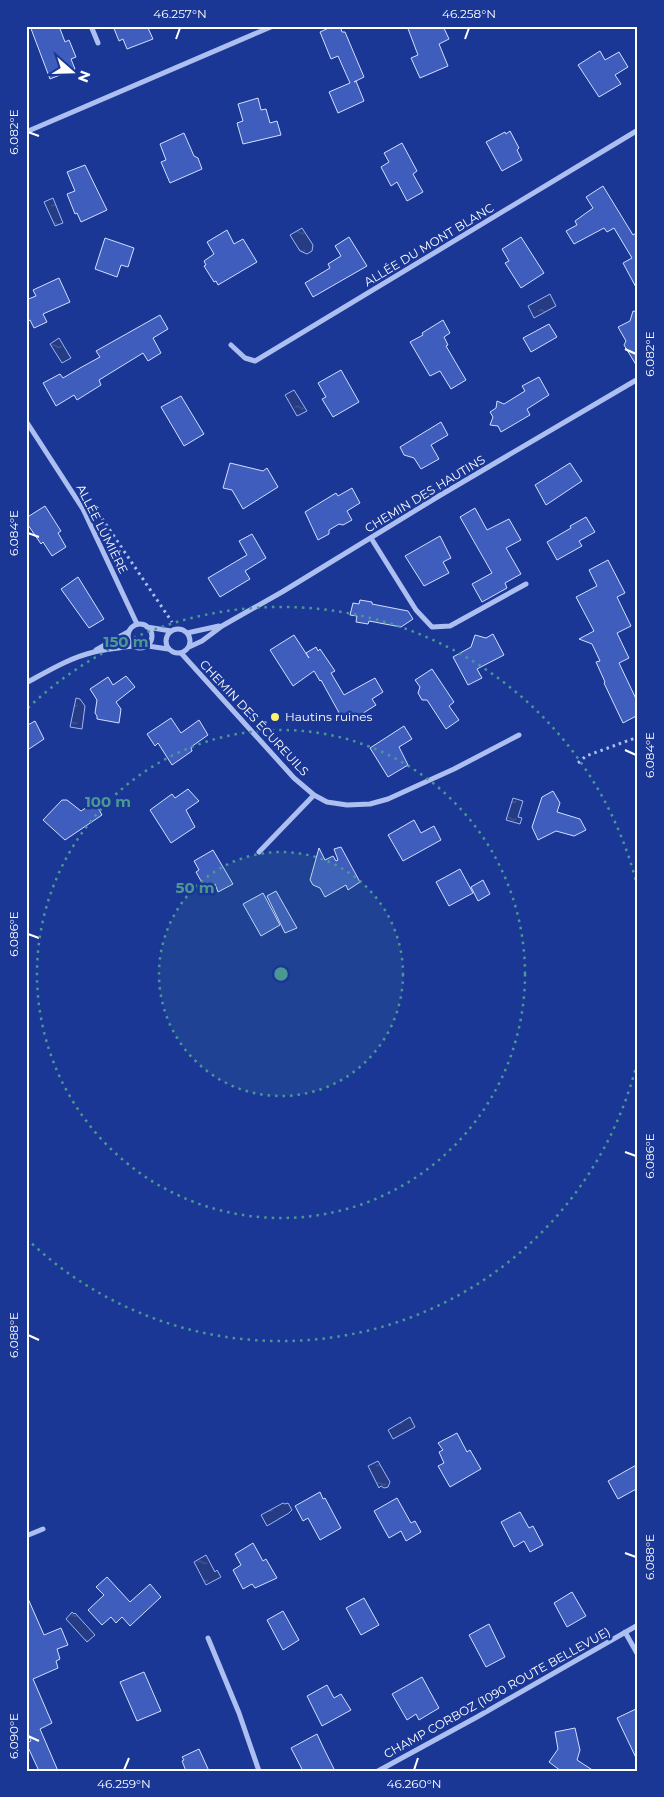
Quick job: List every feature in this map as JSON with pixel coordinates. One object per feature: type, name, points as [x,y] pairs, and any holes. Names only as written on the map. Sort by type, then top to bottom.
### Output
[{"type":"street","points":[[91,26],[98,43]]},
{"type":"street","points":[[26,132],[274,26]]},
{"type":"street","name":"ALLÉE DU MONT BLANC","points":[[231,345],[245,358],[255,361],[638,130]]},
{"type":"street","name":"CHEMIN DES HAUTINS","points":[[182,653],[222,626],[638,379]]},
{"type":"street","name":"ALLÉE LUMIÈRE","points":[[26,420],[82,509],[138,624]]},
{"type":"street","points":[[371,538],[416,610],[432,626],[450,626],[526,584]]},
{"type":"street","points":[[94,652],[138,624],[173,630],[182,629],[189,637],[189,647]]},
{"type":"street","points":[[147,626],[152,635],[148,646]]},
{"type":"street","name":"CHEMIN DES HAUTINS","points":[[187,633],[222,626]]},
{"type":"street","points":[[168,649],[166,640],[173,630]]},
{"type":"street","points":[[128,632],[128,640],[132,646]]},
{"type":"street","points":[[26,683],[60,664],[94,652],[132,646],[140,649],[148,646],[182,653]]},
{"type":"street","name":"CHEMIN DES ÉCUREUILS","points":[[182,653],[294,778],[314,795],[326,802],[347,805],[370,804],[388,799],[454,769],[519,735]]},
{"type":"street","points":[[259,852],[314,795]]},
{"type":"street","points":[[26,1536],[43,1529]]},
{"type":"street","name":"CHAMP CORBOZ (1090 ROUTE BELLEVUE)","points":[[378,1771],[477,1718],[638,1625]]},
{"type":"street","name":"CHAMP CORBOZ (1090 ROUTE BELLEVUE)","points":[[625,1632],[638,1655]]},
{"type":"street","points":[[208,1638],[239,1713],[259,1771]]},
{"type":"path","points":[[82,509],[101,517],[173,630]]},
{"type":"path","points":[[578,763],[586,756],[638,737]]},
{"type":"water","points":[[53,198],[63,223],[55,226],[44,202]]},
{"type":"water","points":[[302,228],[313,245],[312,251],[307,254],[300,251],[290,235]]},
{"type":"water","points":[[550,294],[556,306],[534,318],[528,306]]},
{"type":"water","points":[[59,338],[71,358],[62,363],[50,344]]},
{"type":"water","points":[[294,390],[307,411],[297,416],[285,395]]},
{"type":"water","points":[[76,698],[80,699],[85,706],[82,729],[70,727]]},
{"type":"water","points":[[513,798],[523,801],[518,817],[522,818],[520,824],[506,820]]},
{"type":"water","points":[[410,1417],[415,1427],[393,1439],[388,1430]]},
{"type":"water","points":[[378,1461],[390,1482],[388,1487],[384,1488],[381,1486],[379,1488],[368,1466]]},
{"type":"water","points":[[283,1503],[288,1503],[292,1510],[267,1526],[261,1515]]},
{"type":"water","points":[[206,1555],[215,1572],[217,1570],[221,1577],[206,1585],[194,1562]]},
{"type":"water","points":[[72,1612],[95,1635],[87,1642],[66,1619]]},
{"type":"building","points":[[30,26],[59,26],[65,42],[69,40],[76,57],[71,59],[75,69],[50,79]]},
{"type":"building","points":[[113,26],[153,26],[148,28],[153,39],[127,49],[123,39],[119,41]]},
{"type":"building","points":[[333,26],[340,26],[342,32],[345,32],[364,77],[356,81],[364,101],[338,113],[329,92],[350,83],[338,56],[331,59],[320,32]]},
{"type":"building","points":[[407,26],[443,26],[449,39],[439,44],[448,66],[420,78],[411,58],[418,55]]},
{"type":"building","points":[[600,51],[605,60],[619,52],[628,67],[615,75],[621,84],[599,97],[578,65]]},
{"type":"building","points":[[258,98],[261,110],[266,109],[270,123],[277,121],[281,135],[243,144],[237,123],[243,121],[238,104]]},
{"type":"building","points":[[510,131],[519,148],[517,150],[522,160],[502,171],[486,142]]},
{"type":"building","points":[[184,133],[202,169],[170,183],[161,162],[166,160],[160,144]]},
{"type":"building","points":[[402,143],[417,171],[413,174],[423,192],[407,201],[397,182],[391,186],[381,167],[389,162],[384,153]]},
{"type":"building","points":[[85,165],[107,210],[81,222],[77,213],[75,214],[67,194],[75,191],[67,172]]},
{"type":"building","points":[[603,186],[633,235],[638,232],[638,291],[623,263],[632,258],[614,228],[607,232],[604,228],[574,244],[566,231],[577,225],[575,221],[593,208],[586,197]]},
{"type":"building","points":[[227,230],[234,244],[243,239],[257,262],[218,285],[204,266],[206,265],[204,261],[214,254],[207,242]]},
{"type":"building","points":[[349,237],[367,266],[313,297],[305,283],[330,268],[328,264],[341,256],[335,246]]},
{"type":"building","points":[[521,237],[544,273],[521,288],[505,263],[509,261],[502,249]]},
{"type":"building","points":[[105,238],[134,248],[128,267],[121,265],[117,277],[95,269]]},
{"type":"building","points":[[59,278],[70,302],[43,314],[47,322],[34,328],[30,320],[26,322],[26,300],[36,296],[33,290]]},
{"type":"building","points":[[633,311],[638,312],[638,368],[624,345],[626,341],[618,327],[630,321]]},
{"type":"building","points":[[160,315],[168,329],[153,338],[161,353],[148,361],[143,353],[99,380],[101,385],[77,400],[74,395],[56,406],[43,383],[60,374],[63,378],[100,357],[96,351]]},
{"type":"building","points":[[443,320],[450,333],[444,337],[448,345],[446,346],[466,380],[451,389],[440,371],[430,376],[410,342]]},
{"type":"building","points":[[549,324],[557,337],[531,352],[523,338]]},
{"type":"building","points":[[341,370],[359,402],[333,417],[322,399],[326,397],[318,383]]},
{"type":"building","points":[[539,377],[549,395],[527,409],[530,415],[501,432],[498,426],[490,425],[493,417],[490,412],[496,408],[497,401],[504,404],[525,391],[522,386]]},
{"type":"building","points":[[181,396],[204,434],[184,446],[161,407]]},
{"type":"building","points":[[441,422],[448,435],[431,445],[439,459],[421,469],[414,458],[404,455],[400,447]]},
{"type":"building","points":[[230,463],[263,471],[267,468],[278,487],[243,509],[232,490],[223,488]]},
{"type":"building","points":[[570,463],[582,481],[546,505],[535,485]]},
{"type":"building","points":[[352,488],[360,503],[347,511],[352,520],[343,525],[339,524],[329,530],[329,534],[318,540],[305,512],[336,493],[338,496]]},
{"type":"building","points":[[45,506],[61,531],[58,533],[66,547],[52,556],[26,522],[26,518]]},
{"type":"building","points":[[475,508],[487,530],[509,519],[521,540],[506,548],[521,574],[505,583],[507,588],[482,602],[472,584],[492,573],[460,517]]},
{"type":"building","points":[[586,517],[595,532],[579,541],[582,546],[557,560],[547,542]]},
{"type":"building","points":[[252,534],[266,558],[245,571],[250,579],[220,597],[208,578],[247,555],[239,541]]},
{"type":"building","points":[[440,536],[451,558],[443,562],[449,573],[424,586],[405,556]]},
{"type":"building","points":[[608,560],[625,593],[617,597],[631,626],[617,633],[629,658],[619,663],[638,703],[638,715],[623,723],[604,683],[596,662],[600,661],[592,644],[579,639],[594,631],[576,597],[597,586],[589,570]]},
{"type":"building","points":[[78,577],[104,619],[89,628],[61,589]]},
{"type":"building","points":[[360,600],[408,611],[413,619],[401,627],[369,621],[368,624],[356,622],[357,616],[350,615],[353,603],[359,604]]},
{"type":"building","points":[[493,634],[504,655],[477,669],[482,678],[468,685],[453,657],[471,647],[475,635],[486,638]]},
{"type":"building","points":[[294,635],[309,658],[306,653],[316,647],[318,651],[320,649],[335,671],[331,673],[344,695],[375,678],[383,692],[372,699],[376,705],[357,717],[354,713],[343,720],[314,671],[293,686],[270,650]]},
{"type":"building","points":[[432,669],[454,702],[449,706],[459,720],[446,729],[427,700],[422,700],[418,693],[420,687],[415,680]]},
{"type":"building","points":[[126,676],[135,687],[116,702],[121,709],[119,723],[97,719],[95,713],[97,700],[90,689],[108,677],[113,685]]},
{"type":"building","points":[[171,718],[181,733],[199,720],[208,735],[191,747],[192,751],[172,765],[158,743],[155,746],[147,734]]},
{"type":"building","points":[[35,721],[44,739],[26,751],[26,726]]},
{"type":"building","points":[[404,726],[412,739],[399,747],[408,765],[388,777],[370,748]]},
{"type":"building","points":[[188,789],[199,801],[186,810],[195,827],[171,843],[150,810],[172,794],[175,798]]},
{"type":"building","points":[[553,791],[560,803],[557,812],[580,819],[586,830],[574,836],[556,831],[538,840],[532,827],[542,797]]},
{"type":"building","points":[[62,800],[67,800],[81,811],[95,802],[102,815],[65,840],[43,820]]},
{"type":"building","points":[[414,820],[421,833],[434,826],[441,840],[403,861],[388,835]]},
{"type":"building","points":[[341,847],[360,882],[348,890],[346,885],[325,897],[320,888],[313,885],[310,880],[319,848],[325,860],[333,856],[336,861],[338,860],[334,849]]},
{"type":"building","points":[[213,850],[233,884],[218,892],[215,884],[206,890],[196,872],[199,870],[194,861]]},
{"type":"building","points":[[460,869],[473,893],[449,906],[436,882]]},
{"type":"building","points":[[483,880],[490,894],[478,901],[471,887]]},
{"type":"building","points":[[276,891],[297,928],[285,933],[267,896]]},
{"type":"building","points":[[263,893],[280,925],[261,936],[243,904]]},
{"type":"building","points":[[457,1433],[467,1452],[470,1450],[481,1469],[450,1487],[438,1466],[444,1463],[439,1452],[443,1450],[438,1443]]},
{"type":"building","points":[[638,1464],[638,1488],[618,1499],[608,1481]]},
{"type":"building","points":[[320,1492],[341,1528],[320,1540],[308,1518],[303,1521],[295,1506]]},
{"type":"building","points":[[397,1498],[411,1523],[415,1521],[421,1532],[406,1541],[401,1531],[389,1538],[374,1511]]},
{"type":"building","points":[[520,1512],[529,1528],[533,1526],[543,1545],[530,1552],[524,1541],[514,1547],[501,1522]]},
{"type":"building","points":[[253,1543],[263,1561],[266,1559],[277,1578],[255,1588],[252,1584],[243,1589],[233,1570],[241,1565],[235,1554]]},
{"type":"building","points":[[107,1577],[130,1602],[150,1584],[161,1597],[130,1626],[122,1617],[116,1623],[111,1617],[102,1625],[88,1610],[104,1595],[96,1587]]},
{"type":"building","points":[[572,1592],[586,1616],[567,1627],[554,1603]]},
{"type":"building","points":[[26,1594],[44,1635],[61,1628],[68,1645],[57,1649],[60,1659],[56,1661],[58,1668],[33,1679],[52,1723],[40,1729],[58,1771],[39,1771],[26,1743],[31,1741],[28,1734],[26,1735]]},
{"type":"building","points":[[364,1598],[379,1625],[361,1635],[346,1608]]},
{"type":"building","points":[[283,1611],[299,1640],[283,1650],[267,1620]]},
{"type":"building","points":[[489,1624],[505,1657],[486,1667],[469,1635]]},
{"type":"building","points":[[144,1672],[161,1711],[137,1721],[120,1682]]},
{"type":"building","points":[[422,1677],[439,1708],[419,1720],[416,1714],[407,1720],[392,1694]]},
{"type":"building","points":[[327,1685],[334,1698],[341,1694],[351,1710],[322,1726],[307,1696]]},
{"type":"building","points":[[638,1708],[638,1762],[617,1718]]},
{"type":"building","points":[[575,1728],[580,1750],[577,1760],[594,1771],[561,1771],[549,1762],[558,1749],[555,1732]]},
{"type":"building","points":[[317,1734],[335,1771],[303,1771],[291,1748]]},
{"type":"building","points":[[199,1749],[209,1771],[186,1771],[182,1757]]},
{"type":"place","name":"Hautins ruines","points":[[275,717]]}]
